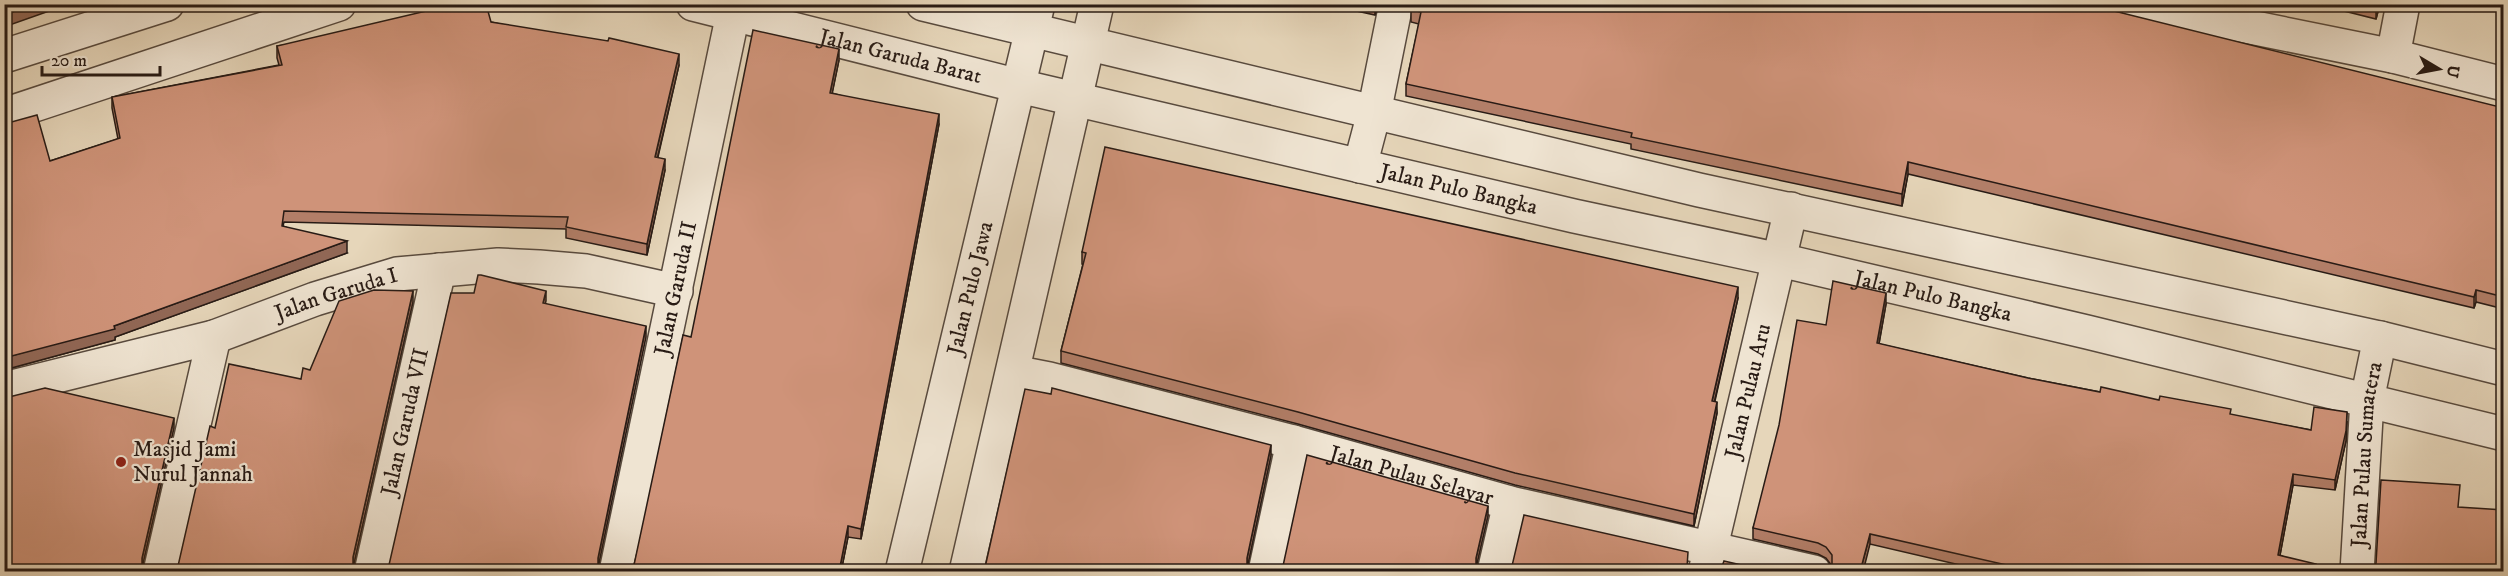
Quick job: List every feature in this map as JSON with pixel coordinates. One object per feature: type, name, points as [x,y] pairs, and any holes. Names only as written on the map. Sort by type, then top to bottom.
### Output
[{"type":"street","points":[[4,56],[167,4]]},
{"type":"street","points":[[4,115],[339,4]]},
{"type":"street","name":"Jalan Garuda Barat","points":[[693,4],[734,9],[1074,99]]},
{"type":"street","points":[[923,4],[1035,18],[1088,44],[1374,113],[1699,190],[2380,338],[2504,369]]},
{"type":"street","points":[[966,572],[1097,4]]},
{"type":"street","name":"Jalan Pulo Bangka","points":[[1360,166],[1374,113],[1396,4]]},
{"type":"street","points":[[2137,4],[2393,56],[2504,84]]},
{"type":"street","points":[[2393,56],[2403,4]]},
{"type":"street","name":"Jalan Garuda II","points":[[616,572],[734,9]]},
{"type":"street","name":"Jalan Pulo Jawa","points":[[902,572],[1035,18]]},
{"type":"street","name":"Jalan Pulo Bangka","points":[[1074,99],[1780,260],[2504,434]]},
{"type":"street","name":"Jalan Pulau Aru","points":[[1707,559],[1791,209]]},
{"type":"street","name":"Jalan Garuda I","points":[[4,389],[214,338],[315,299],[397,274],[498,265],[586,271],[676,291]]},
{"type":"street","name":"Jalan Garuda VII","points":[[371,572],[439,270]]},
{"type":"street","points":[[160,572],[214,338]]},
{"type":"street","name":"Jalan Pulau Sumatera","points":[[2357,572],[2367,400],[2380,338]]},
{"type":"street","name":"Jalan Pulau Selayar","points":[[1013,372],[1049,379],[1293,442],[1707,559],[1814,572]]},
{"type":"street","points":[[1265,572],[1293,442]]},
{"type":"street","points":[[1494,572],[1510,503]]},
{"type":"building","points":[[4,4],[34,4],[4,15]]},
{"type":"building","points":[[456,4],[486,4],[491,22],[608,41],[609,38],[679,54],[655,157],[665,159],[647,244],[566,227],[568,217],[284,211],[282,226],[347,241],[114,326],[115,329],[4,358],[6,345],[4,346],[4,124],[37,115],[50,161],[120,138],[112,97],[282,65],[277,46]]},
{"type":"building","points":[[1412,4],[2086,4],[2504,108],[2504,297],[2476,290],[2474,297],[1908,162],[1902,194],[1631,137],[1632,133],[1406,84],[1421,12],[1411,10]]},
{"type":"building","points":[[2360,4],[2377,4],[2376,9]]},
{"type":"building","points":[[753,30],[839,49],[830,93],[939,114],[861,529],[848,526],[839,572],[631,572],[683,335],[691,337]]},
{"type":"building","points":[[1105,147],[1738,287],[1712,401],[1717,402],[1694,514],[1515,473],[1298,412],[1061,351],[1086,253],[1082,252]]},
{"type":"building","points":[[478,275],[546,291],[543,303],[646,326],[598,558],[598,567],[601,572],[386,572],[451,293],[474,293]]},
{"type":"building","points":[[1833,281],[1886,293],[1877,343],[2100,392],[2101,387],[2159,400],[2160,396],[2231,409],[2230,414],[2311,430],[2314,407],[2347,412],[2346,431],[2335,480],[2293,474],[2278,555],[2316,564],[2314,572],[2037,572],[1870,534],[1860,572],[1829,572],[1832,555],[1826,547],[1818,543],[1753,528],[1779,425],[1797,320],[1826,325]]},
{"type":"building","points":[[374,290],[413,291],[353,557],[356,572],[175,572],[210,426],[215,428],[229,364],[301,379],[303,368],[310,370],[339,301]]},
{"type":"building","points":[[45,388],[174,418],[142,558],[145,572],[4,572],[4,396],[9,397]]},
{"type":"building","points":[[1052,388],[1271,445],[1247,558],[1250,572],[984,572],[1025,389],[1051,394]]},
{"type":"building","points":[[1307,455],[1488,506],[1476,558],[1476,567],[1479,572],[1280,572]]},
{"type":"building","points":[[2381,480],[2460,485],[2458,507],[2504,510],[2504,572],[2373,572],[2376,563]]},
{"type":"building","points":[[1524,515],[1688,552],[1687,567],[1690,572],[1509,572]]},
{"type":"building","points":[[1724,561],[1772,572],[1720,572]]},
{"type":"place","name":"Masjid Jami Nurul Jannah","points":[[121,462]]}]
